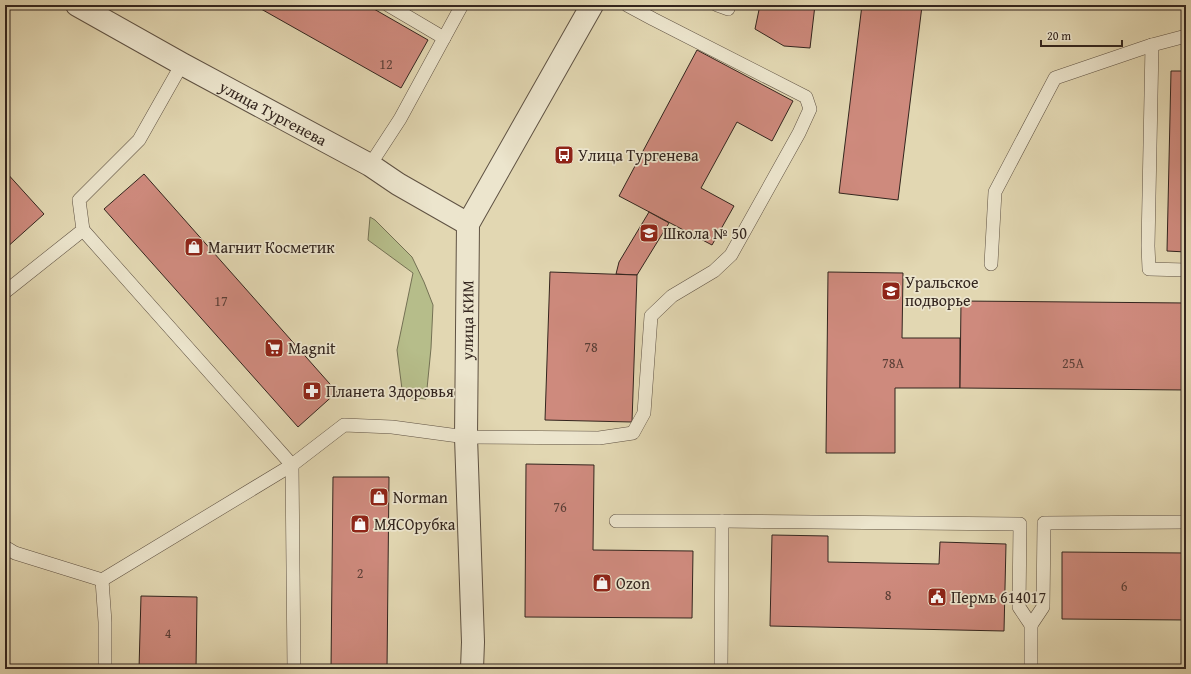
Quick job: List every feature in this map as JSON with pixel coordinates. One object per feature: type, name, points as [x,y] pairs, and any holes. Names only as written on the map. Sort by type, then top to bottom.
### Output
[{"type":"street","name":"улица Тургенева","points":[[77,5],[370,166],[398,184],[468,224]]},
{"type":"street","name":"улица КИМ","points":[[472,669],[473,642],[466,437],[468,224],[592,5]]},
{"type":"lane","points":[[388,5],[444,38]]},
{"type":"lane","points":[[370,166],[400,119],[462,5]]},
{"type":"lane","points":[[5,547],[15,553],[102,580],[292,465],[344,425],[392,427],[466,437],[599,438],[633,433],[644,412],[651,316],[672,296],[714,271],[731,255],[799,133],[810,109],[806,97],[627,5]]},
{"type":"lane","points":[[991,264],[995,192],[1055,78],[1152,45],[1186,36]]},
{"type":"lane","points":[[1152,45],[1148,239],[1149,269],[1186,270]]},
{"type":"lane","points":[[182,64],[139,140],[79,200],[83,230],[292,465],[294,669]]},
{"type":"lane","points":[[5,292],[83,230]]},
{"type":"lane","points":[[616,521],[1020,524],[1019,607],[1031,626]]},
{"type":"lane","points":[[721,669],[722,521]]},
{"type":"lane","points":[[1030,669],[1031,626],[1043,607],[1044,523],[1186,522]]},
{"type":"lane","points":[[102,580],[105,622],[105,669]]},
{"type":"green space","points":[[370,217],[375,220],[412,257],[433,305],[426,399],[403,397],[397,350],[413,273],[368,240]]},
{"type":"building","points":[[254,5],[367,5],[428,40],[401,88]]},
{"type":"building","points":[[760,5],[815,5],[810,48],[784,46],[755,29]]},
{"type":"building","points":[[862,5],[922,6],[898,200],[839,193]]},
{"type":"building","points":[[697,50],[793,101],[772,141],[737,122],[701,188],[734,206],[712,245],[619,196]]},
{"type":"building","points":[[1171,71],[1186,71],[1186,252],[1167,251]]},
{"type":"building","points":[[5,171],[44,214],[5,249]]},
{"type":"building","points":[[144,174],[337,392],[298,427],[104,209]]},
{"type":"building","points":[[649,212],[669,223],[637,275],[616,274],[619,262]]},
{"type":"building","points":[[550,272],[637,275],[632,422],[545,420]]},
{"type":"building","points":[[828,272],[903,273],[902,338],[960,338],[960,388],[895,388],[895,453],[826,453]]},
{"type":"building","points":[[961,301],[1186,303],[1186,390],[960,388]]},
{"type":"building","points":[[526,464],[594,465],[593,550],[693,551],[692,618],[525,617]]},
{"type":"building","points":[[333,477],[389,477],[387,669],[331,669]]},
{"type":"building","points":[[772,535],[828,536],[828,562],[939,564],[940,542],[1006,544],[1004,631],[770,626]]},
{"type":"building","points":[[1062,552],[1186,553],[1186,620],[1062,619]]},
{"type":"building","points":[[141,596],[197,597],[196,669],[139,669]]},
{"type":"place","name":"Улица Тургенева","points":[[564,155]]},
{"type":"place","name":"Школа № 50","points":[[649,233]]},
{"type":"place","name":"Магнит Косметик","points":[[194,247]]},
{"type":"place","name":"Уральское подворье","points":[[891,291]]},
{"type":"place","name":"Magnit","points":[[274,348]]},
{"type":"place","name":"Планета Здоровья","points":[[312,391]]},
{"type":"place","name":"Norman","points":[[379,497]]},
{"type":"place","name":"МЯСОрубка","points":[[360,524]]},
{"type":"place","name":"Ozon","points":[[602,583]]},
{"type":"place","name":"Пермь 614017","points":[[937,597]]}]
